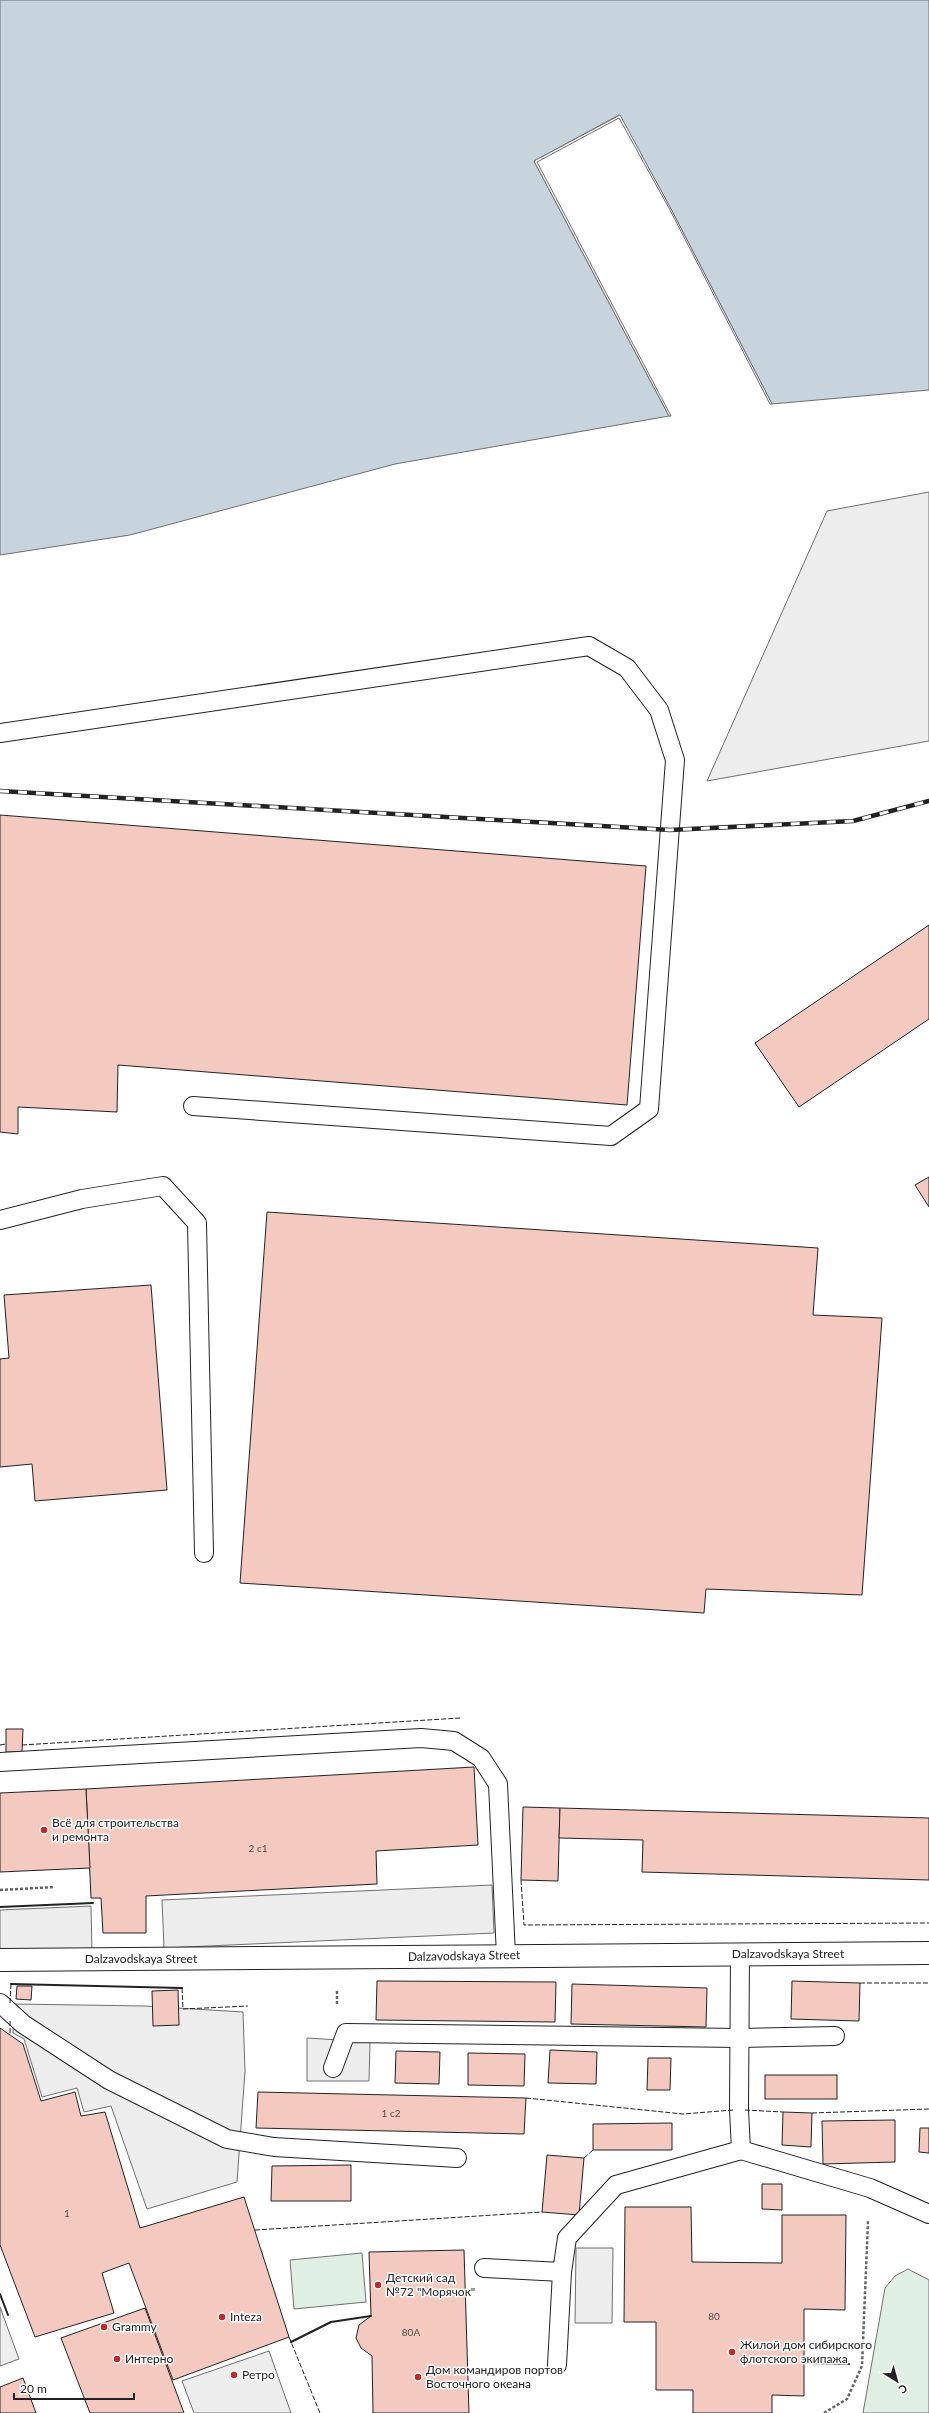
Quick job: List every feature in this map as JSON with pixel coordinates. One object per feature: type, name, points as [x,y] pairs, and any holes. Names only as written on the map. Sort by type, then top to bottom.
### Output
[{"type":"street","name":"Dalzavodskaya Street","points":[[0,1960],[929,1953]]},
{"type":"lane","points":[[0,732],[589,646],[627,668],[659,710],[674,760],[649,1109],[611,1136],[193,1106]]},
{"type":"lane","points":[[0,1220],[82,1199],[163,1186],[197,1223],[204,1553]]},
{"type":"lane","points":[[0,1762],[421,1738],[454,1741],[481,1758],[498,1784],[506,1956]]},
{"type":"lane","points":[[740,1954],[739,2038],[741,2150]]},
{"type":"lane","points":[[0,2003],[23,2024],[108,2080],[227,2139],[274,2147],[457,2158]]},
{"type":"lane","points":[[333,2068],[346,2032],[739,2038],[835,2036]]},
{"type":"lane","points":[[556,2365],[562,2272],[567,2238],[616,2184],[741,2150],[870,2188],[929,2214]]},
{"type":"lane","points":[[484,2268],[562,2272]]},
{"type":"path","points":[[0,1890],[55,1887]]},
{"type":"path","points":[[338,1958],[337,2012],[346,2032]]},
{"type":"path","points":[[824,2413],[847,2399],[862,2366],[870,2188]]},
{"type":"green space","points":[[362,2253],[366,2302],[294,2309],[290,2260]]},
{"type":"green space","points":[[908,2269],[929,2280],[929,2413],[863,2413],[885,2288],[895,2276]]},
{"type":"shaded area","points":[[0,0],[929,0],[929,390],[772,404],[671,209],[619,115],[534,161],[669,416],[395,464],[130,535],[0,555]]},
{"type":"shaded area","points":[[929,492],[929,741],[707,781],[827,511]]},
{"type":"shaded area","points":[[492,1885],[494,1933],[164,1948],[162,1900]]},
{"type":"shaded area","points":[[91,1906],[92,1953],[0,1956],[0,1910]]},
{"type":"shaded area","points":[[14,2004],[145,2006],[243,2012],[245,2071],[237,2182],[147,2209],[111,2106],[84,2112],[77,2088],[42,2097],[24,2039],[13,2033]]},
{"type":"shaded area","points":[[307,2038],[370,2042],[369,2081],[307,2081]]},
{"type":"shaded area","points":[[576,2248],[613,2248],[612,2323],[575,2323]]},
{"type":"shaded area","points":[[0,2307],[19,2359],[0,2366]]},
{"type":"shaded area","points":[[269,2351],[291,2413],[194,2413],[182,2381]]},
{"type":"pier","points":[[620,115],[671,209],[772,404],[770,404],[670,210],[619,118],[537,162],[671,416],[669,416],[534,161]]},
{"type":"building","points":[[0,815],[646,866],[627,1105],[118,1065],[117,1112],[18,1107],[18,1134],[0,1132]]},
{"type":"building","points":[[929,925],[929,1019],[799,1107],[755,1043]]},
{"type":"building","points":[[929,1177],[929,1207],[915,1185]]},
{"type":"building","points":[[267,1212],[818,1248],[813,1315],[882,1318],[862,1595],[706,1589],[704,1613],[240,1583]]},
{"type":"building","points":[[151,1285],[167,1490],[35,1501],[32,1464],[0,1467],[0,1359],[9,1358],[4,1295]]},
{"type":"building","points":[[6,1729],[23,1729],[22,1752],[6,1752]]},
{"type":"building","points":[[474,1767],[478,1845],[376,1851],[377,1884],[146,1896],[146,1933],[103,1933],[101,1898],[91,1898],[86,1789]]},
{"type":"building","name":"Всё для строительства и ремонта","points":[[86,1789],[90,1868],[0,1872],[0,1793]]},
{"type":"building","points":[[523,1807],[560,1808],[558,1881],[521,1880]]},
{"type":"building","points":[[560,1808],[929,1818],[929,1880],[642,1872],[643,1840],[559,1838]]},
{"type":"building","points":[[377,1981],[556,1982],[555,2022],[376,2020]]},
{"type":"building","points":[[792,1981],[860,1983],[859,2021],[791,2019]]},
{"type":"building","points":[[572,1984],[707,1988],[706,2027],[571,2024]]},
{"type":"building","points":[[17,1986],[32,1986],[31,2000],[16,1999]]},
{"type":"building","points":[[178,1990],[179,2025],[153,2026],[152,1991]]},
{"type":"building","points":[[0,2028],[23,2044],[41,2101],[75,2092],[81,2116],[105,2112],[140,2228],[244,2197],[289,2337],[173,2380],[129,2263],[102,2273],[114,2313],[35,2337],[0,2245]]},
{"type":"building","points":[[550,2050],[597,2052],[596,2084],[548,2083]]},
{"type":"building","points":[[396,2051],[440,2052],[439,2084],[395,2083]]},
{"type":"building","points":[[468,2053],[525,2054],[524,2086],[468,2085]]},
{"type":"building","points":[[648,2058],[671,2058],[670,2090],[647,2090]]},
{"type":"building","points":[[765,2075],[837,2075],[837,2099],[765,2099]]},
{"type":"building","points":[[258,2092],[526,2098],[524,2134],[256,2128]]},
{"type":"building","points":[[783,2112],[812,2113],[811,2147],[782,2145]]},
{"type":"building","points":[[895,2120],[895,2162],[823,2164],[822,2121]]},
{"type":"building","points":[[672,2123],[672,2150],[593,2150],[593,2124]]},
{"type":"building","points":[[920,2128],[929,2128],[929,2153],[919,2152]]},
{"type":"building","points":[[547,2155],[584,2158],[579,2215],[542,2212]]},
{"type":"building","points":[[351,2165],[351,2201],[271,2201],[272,2166]]},
{"type":"building","points":[[762,2184],[782,2184],[782,2210],[762,2209]]},
{"type":"building","points":[[625,2207],[691,2207],[692,2262],[782,2263],[782,2215],[846,2215],[845,2310],[804,2309],[804,2396],[772,2395],[772,2413],[693,2413],[693,2390],[656,2390],[656,2322],[624,2322]]},
{"type":"building","points":[[464,2250],[469,2413],[373,2413],[372,2356],[361,2348],[356,2338],[359,2325],[371,2316],[369,2252]]},
{"type":"building","name":"Интерно","points":[[145,2308],[184,2413],[90,2413],[61,2338]]},
{"type":"building","points":[[23,2378],[36,2413],[0,2413],[0,2387]]},
{"type":"railway","points":[[0,791],[670,830],[853,821],[929,801]]},
{"type":"fence","points":[[22,1745],[460,1718]]},
{"type":"fence","points":[[0,1745],[6,1744]]},
{"type":"fence","points":[[521,1880],[524,1925],[929,1923]]},
{"type":"fence","points":[[860,1983],[929,1983]]},
{"type":"fence","points":[[10,2003],[11,1984]]},
{"type":"fence","points":[[182,1988],[183,2009],[248,2006]]},
{"type":"fence","points":[[10,2021],[10,2035]]},
{"type":"fence","points":[[526,2098],[683,2114],[733,2110]]},
{"type":"fence","points":[[812,2113],[929,2109]]},
{"type":"fence","points":[[745,2110],[783,2112]]},
{"type":"fence","points":[[584,2158],[593,2150]]},
{"type":"fence","points":[[255,2230],[542,2212]]},
{"type":"fence","points":[[289,2337],[320,2413]]},
{"type":"wall","points":[[0,1907],[93,1903]]},
{"type":"wall","points":[[11,1984],[182,1988]]},
{"type":"wall","points":[[0,2294],[8,2315]]},
{"type":"wall","points":[[291,2342],[331,2322],[371,2316]]},
{"type":"wall","points":[[804,2363],[849,2364]]},
{"type":"place","name":"Всё для строительства и ремонта","points":[[44,1830]]},
{"type":"place","name":"Детский сад №72 \"Морячок\"","points":[[378,2285]]},
{"type":"place","name":"Inteza","points":[[222,2317]]},
{"type":"place","name":"Grammy","points":[[104,2327]]},
{"type":"place","name":"Жилой дом сибирского флотского экипажа","points":[[732,2352]]},
{"type":"place","name":"Интерно","points":[[117,2359]]},
{"type":"place","name":"Ретро","points":[[234,2375]]},
{"type":"place","name":"Дом командиров портов Восточного океана","points":[[418,2377]]}]
